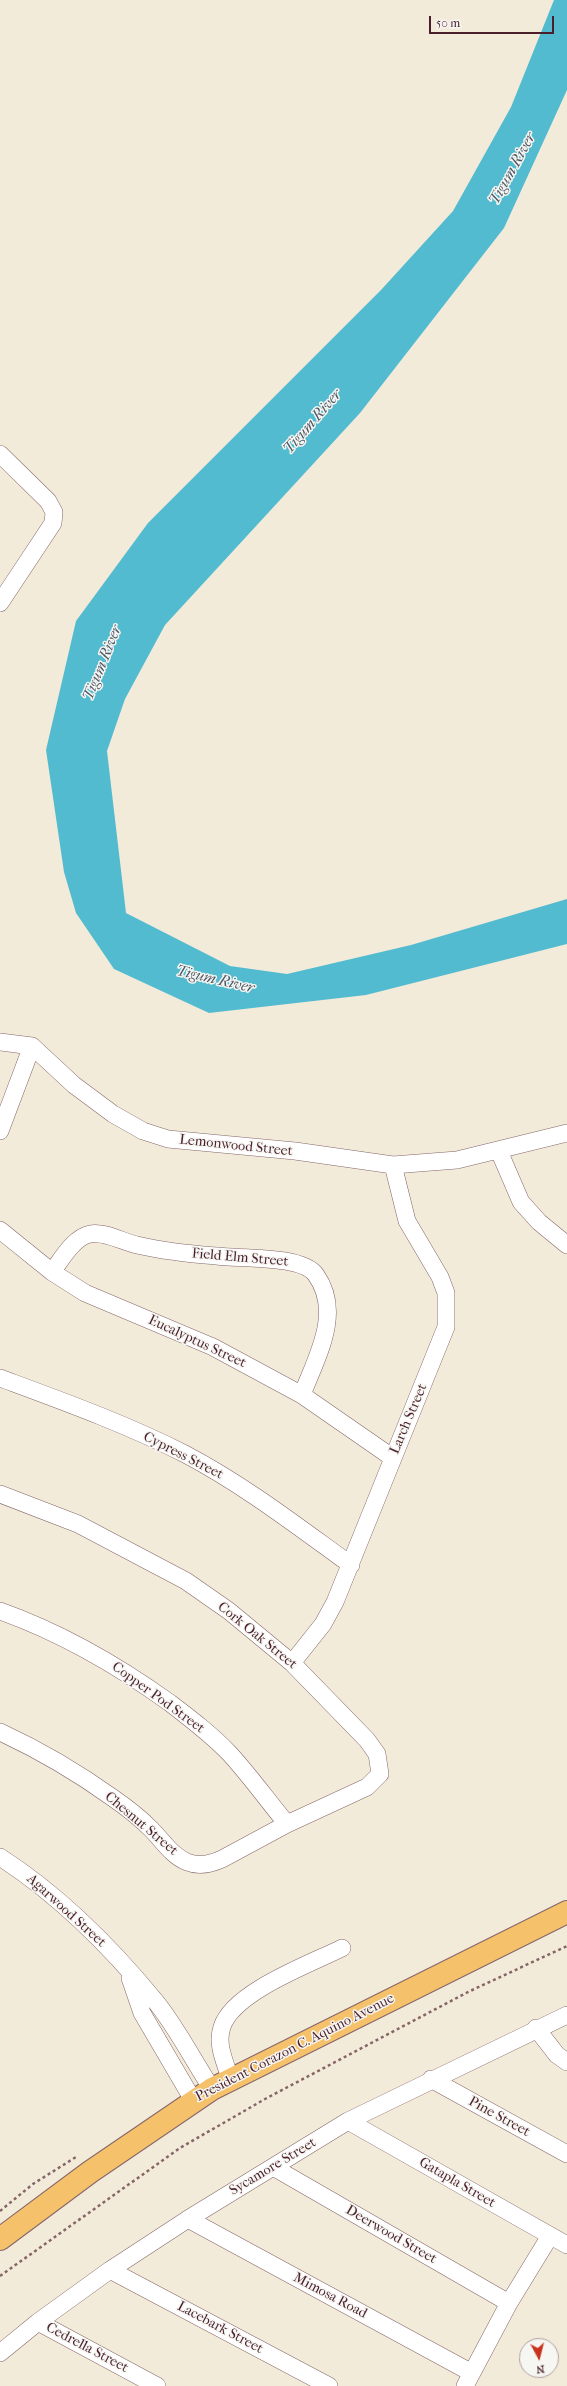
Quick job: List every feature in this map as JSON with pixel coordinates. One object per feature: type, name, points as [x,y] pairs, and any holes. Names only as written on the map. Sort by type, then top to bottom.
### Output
[{"type":"highway","name":"President Corazon C. Aquino Avenue","points":[[0,2239],[193,2100],[230,2078],[567,1912]]},
{"type":"street","points":[[0,454],[48,502],[54,512],[53,524],[0,603]]},
{"type":"street","points":[[0,1042],[32,1046],[0,1131]]},
{"type":"street","name":"Lemonwood Street","points":[[32,1046],[79,1089],[113,1114],[143,1131],[168,1138],[295,1151],[393,1165],[457,1160],[499,1151],[567,1133]]},
{"type":"street","points":[[499,1151],[521,1202],[539,1222],[567,1245]]},
{"type":"street","name":"Larch Street","points":[[292,1663],[323,1624],[335,1602],[446,1327],[446,1293],[440,1278],[407,1221],[393,1165]]},
{"type":"street","name":"Eucalyptus Street","points":[[0,1230],[52,1272],[85,1293],[213,1347],[302,1395],[393,1458]]},
{"type":"street","name":"Field Elm Street","points":[[52,1272],[79,1240],[86,1235],[96,1233],[136,1245],[176,1252],[274,1259],[305,1267],[315,1272],[319,1279],[329,1314],[321,1346],[302,1395]]},
{"type":"street","name":"Cypress Street","points":[[0,1378],[66,1402],[185,1454],[260,1499],[351,1565]]},
{"type":"street","name":"Cork Oak Street","points":[[0,1494],[78,1524],[186,1581],[229,1611],[292,1663],[367,1740],[377,1754],[380,1774],[367,1787],[287,1824]]},
{"type":"street","name":"Copper Pod Street","points":[[0,1611],[31,1622],[83,1647],[143,1684],[190,1718],[230,1754],[287,1824]]},
{"type":"street","name":"Chesnut Street","points":[[0,1732],[67,1768],[114,1798],[150,1828],[171,1850],[186,1862],[199,1865],[211,1864],[287,1824]]},
{"type":"street","name":"Agarwood Street","points":[[0,1857],[23,1872],[65,1906],[105,1944],[156,2002],[212,2089]]},
{"type":"street","points":[[230,2078],[220,2048],[222,2027],[234,2007],[249,1994],[342,1948]]},
{"type":"street","name":"Agarwood Street","points":[[127,1970],[142,2013],[193,2100]]},
{"type":"street","name":"Sycamore Street","points":[[0,2353],[38,2322],[110,2270],[188,2219],[348,2121],[536,2028],[567,2015]]},
{"type":"street","points":[[536,2028],[557,2055],[567,2062]]},
{"type":"street","name":"Pine Street","points":[[431,2079],[567,2154]]},
{"type":"street","name":"Gatapla Street","points":[[348,2121],[567,2245]]},
{"type":"street","name":"Deerwood Street","points":[[273,2167],[509,2303]]},
{"type":"street","name":"Mimosa Road","points":[[188,2219],[468,2379]]},
{"type":"street","points":[[468,2379],[509,2303],[550,2236]]},
{"type":"street","name":"Lacebark Street","points":[[110,2270],[329,2386]]},
{"type":"street","name":"Cedrella Street","points":[[38,2322],[157,2386]]},
{"type":"path","points":[[0,2276],[180,2148],[265,2099],[468,1992],[567,1946]]},
{"type":"water","name":"Tigum River","points":[[554,0],[567,0],[567,90],[504,228],[360,413],[165,625],[125,699],[107,751],[126,913],[230,966],[287,974],[411,945],[567,899],[567,944],[366,995],[209,1013],[114,969],[76,913],[64,872],[46,750],[76,621],[148,523],[381,290],[453,211],[511,107]]}]
